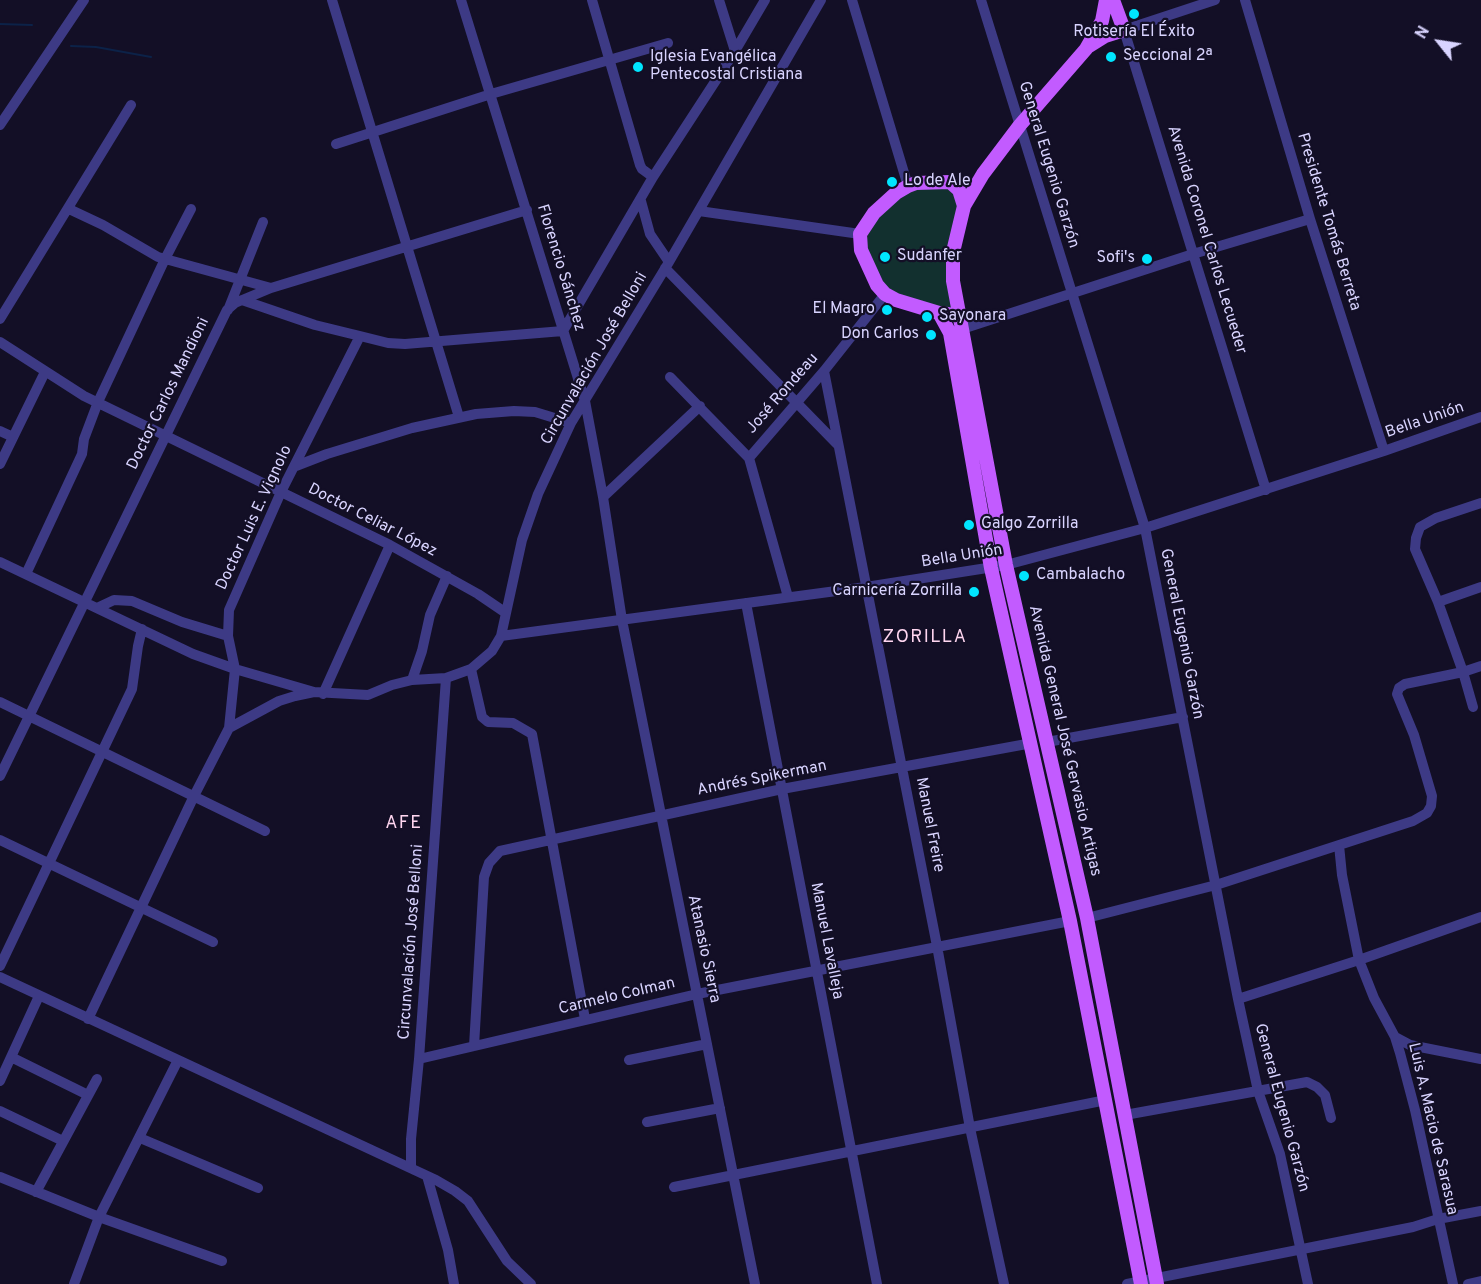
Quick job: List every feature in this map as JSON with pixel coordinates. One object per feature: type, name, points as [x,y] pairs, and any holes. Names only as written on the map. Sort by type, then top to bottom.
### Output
[{"type":"main road","points":[[964,206],[983,174],[1020,125],[1086,49],[1102,21],[1106,0]]},
{"type":"main road","name":"Avenida Coronel Carlos Lecueder","points":[[1113,0],[1124,30]]},
{"type":"main road","points":[[1086,49],[1105,36],[1124,30]]},
{"type":"main road","points":[[957,305],[951,313],[939,313],[896,300],[885,294],[877,285],[861,250],[860,234],[874,213],[908,186],[927,182],[967,182],[983,174]]},
{"type":"main road","points":[[950,182],[959,190],[964,206]]},
{"type":"main road","name":"Avenida General José Gervasio Artigas","points":[[964,206],[952,252],[957,305],[956,331],[991,568],[1070,921],[1106,1100],[1136,1283]]},
{"type":"main road","name":"Avenida General José Gervasio Artigas","points":[[939,313],[956,331],[1006,565],[1088,918],[1157,1281]]},
{"type":"street","points":[[0,125],[84,0]]},
{"type":"street","points":[[332,0],[459,417]]},
{"type":"street","name":"Florencio Sánchez","points":[[461,0],[528,210],[585,401],[622,620]]},
{"type":"street","points":[[592,0],[640,165],[654,177]]},
{"type":"street","points":[[719,0],[735,51]]},
{"type":"street","points":[[242,300],[315,324],[388,343],[405,344],[563,331],[654,177],[765,0]]},
{"type":"street","name":"Circunvalación José Belloni","points":[[411,1168],[411,1139],[419,1059],[446,678],[471,669],[492,651],[501,636],[522,540],[538,494],[572,423],[699,211],[821,0]]},
{"type":"street","points":[[852,0],[908,186]]},
{"type":"street","name":"General Eugenio Garzón","points":[[981,0],[1144,528],[1238,999],[1258,1091],[1280,1154],[1308,1284]]},
{"type":"street","points":[[1124,30],[1215,0]]},
{"type":"street","name":"Presidente Tomás Berreta","points":[[1245,0],[1310,219],[1384,451]]},
{"type":"street","name":"Avenida Coronel Carlos Lecueder","points":[[1124,30],[1266,490]]},
{"type":"street","points":[[336,144],[491,94],[668,43]]},
{"type":"street","points":[[0,319],[131,105]]},
{"type":"street","points":[[641,201],[650,234],[667,265],[796,404],[837,444]]},
{"type":"street","points":[[69,209],[158,257],[271,288]]},
{"type":"street","points":[[26,574],[82,454],[84,439],[98,402],[191,209]]},
{"type":"street","name":"Doctor Carlos Mandioni","points":[[0,776],[227,310],[235,303],[271,288],[528,210]]},
{"type":"street","points":[[699,211],[860,234]]},
{"type":"street","points":[[956,331],[1193,254],[1310,219]]},
{"type":"street","points":[[227,310],[263,222]]},
{"type":"street","name":"José Rondeau","points":[[749,458],[824,371],[885,294]]},
{"type":"street","name":"Doctor Luis E. Vignolo","points":[[87,1019],[229,728],[235,669],[228,636],[229,610],[281,492],[360,336]]},
{"type":"street","name":"Doctor Celiar López","points":[[0,342],[45,372],[98,402],[390,545],[478,594],[506,613]]},
{"type":"street","name":"Manuel Freire","points":[[824,371],[937,946],[970,1128],[1004,1284]]},
{"type":"street","points":[[0,464],[45,372]]},
{"type":"street","points":[[670,377],[749,458],[788,597]]},
{"type":"street","points":[[603,497],[700,406]]},
{"type":"street","points":[[296,466],[412,428],[476,414],[536,412],[572,423]]},
{"type":"street","name":"Bella Unión","points":[[501,636],[1006,565],[1144,528],[1266,490],[1481,417]]},
{"type":"street","points":[[0,431],[13,437]]},
{"type":"street","points":[[1473,707],[1464,672],[1415,549],[1420,527],[1436,518],[1481,503]]},
{"type":"street","points":[[318,693],[390,545]]},
{"type":"street","points":[[0,562],[193,654],[235,669],[318,693],[368,695],[411,680],[446,678]]},
{"type":"street","points":[[411,680],[422,651],[430,615],[447,576]]},
{"type":"street","points":[[1438,602],[1481,587]]},
{"type":"street","points":[[97,608],[114,600],[132,601],[182,622],[228,636]]},
{"type":"street","name":"Manuel Lavalleja","points":[[746,603],[877,1284]]},
{"type":"street","name":"Atanasio Sierra","points":[[622,620],[755,1284]]},
{"type":"street","points":[[0,966],[132,689],[142,629]]},
{"type":"street","points":[[1088,918],[1216,885],[1413,821],[1427,813],[1431,806],[1432,796],[1413,735],[1397,694],[1399,688],[1405,684],[1464,672],[1481,666]]},
{"type":"street","points":[[471,669],[482,717],[488,722],[513,723],[532,735],[585,1019]]},
{"type":"street","points":[[229,728],[279,701],[318,693]]},
{"type":"street","points":[[0,702],[266,831]]},
{"type":"street","points":[[1047,742],[1183,717]]},
{"type":"street","name":"Andrés Spikerman","points":[[474,1046],[484,877],[489,863],[500,850],[782,789],[1032,743]]},
{"type":"street","points":[[0,840],[213,942]]},
{"type":"street","name":"Luis A. Macio de Sarasua","points":[[1339,845],[1342,875],[1359,960],[1374,998],[1395,1037],[1415,1110],[1453,1284]]},
{"type":"street","points":[[1238,999],[1481,917]]},
{"type":"street","name":"Carmelo Colman","points":[[419,1059],[697,994],[1070,921]]},
{"type":"street","points":[[0,977],[431,1178],[468,1201],[507,1261],[531,1284]]},
{"type":"street","points":[[0,1081],[39,996]]},
{"type":"street","points":[[1395,1037],[1410,1045],[1481,1059]]},
{"type":"street","points":[[629,1060],[707,1044]]},
{"type":"street","points":[[11,1057],[88,1095]]},
{"type":"street","points":[[74,1284],[99,1217],[178,1060]]},
{"type":"street","points":[[36,1191],[97,1079]]},
{"type":"street","points":[[1125,1115],[1306,1082],[1317,1087],[1325,1095],[1331,1118]]},
{"type":"street","points":[[674,1187],[1106,1100]]},
{"type":"street","points":[[647,1122],[720,1108]]},
{"type":"street","points":[[0,1111],[63,1141]]},
{"type":"street","points":[[140,1138],[258,1188]]},
{"type":"street","points":[[0,1177],[99,1217],[222,1261]]},
{"type":"street","points":[[431,1178],[454,1284]]},
{"type":"street","points":[[1136,1283],[1157,1281],[1300,1248],[1413,1227],[1481,1210]]},
{"type":"street","points":[[1468,1284],[1481,1281]]},
{"type":"green space","points":[[946,188],[958,197],[950,310],[892,292],[882,282],[876,271],[866,244],[869,227],[904,194],[911,190]]},
{"type":"waterway","points":[[0,24],[32,25]]},
{"type":"waterway","points":[[71,46],[96,47],[151,57]]},
{"type":"place","name":"Rotisería El Éxito","points":[[1134,14]]},
{"type":"place","name":"Seccional 2ª","points":[[1111,57]]},
{"type":"place","name":"Iglesia Evangélica Pentecostal Cristiana","points":[[638,67]]},
{"type":"place","name":"Lo de Ale","points":[[892,182]]},
{"type":"place","name":"Sudanfer","points":[[885,257]]},
{"type":"place","name":"Sofi's","points":[[1147,259]]},
{"type":"place","name":"El Magro","points":[[887,310]]},
{"type":"place","name":"Sayonara","points":[[927,317]]},
{"type":"place","name":"Don Carlos","points":[[931,335]]},
{"type":"place","name":"Galgo Zorrilla","points":[[969,525]]},
{"type":"place","name":"Cambalacho","points":[[1024,576]]},
{"type":"place","name":"Carnicería Zorrilla","points":[[974,592]]},
{"type":"district","name":"ZORILLA","points":[[925,638]]},
{"type":"district","name":"AFE","points":[[404,824]]}]
